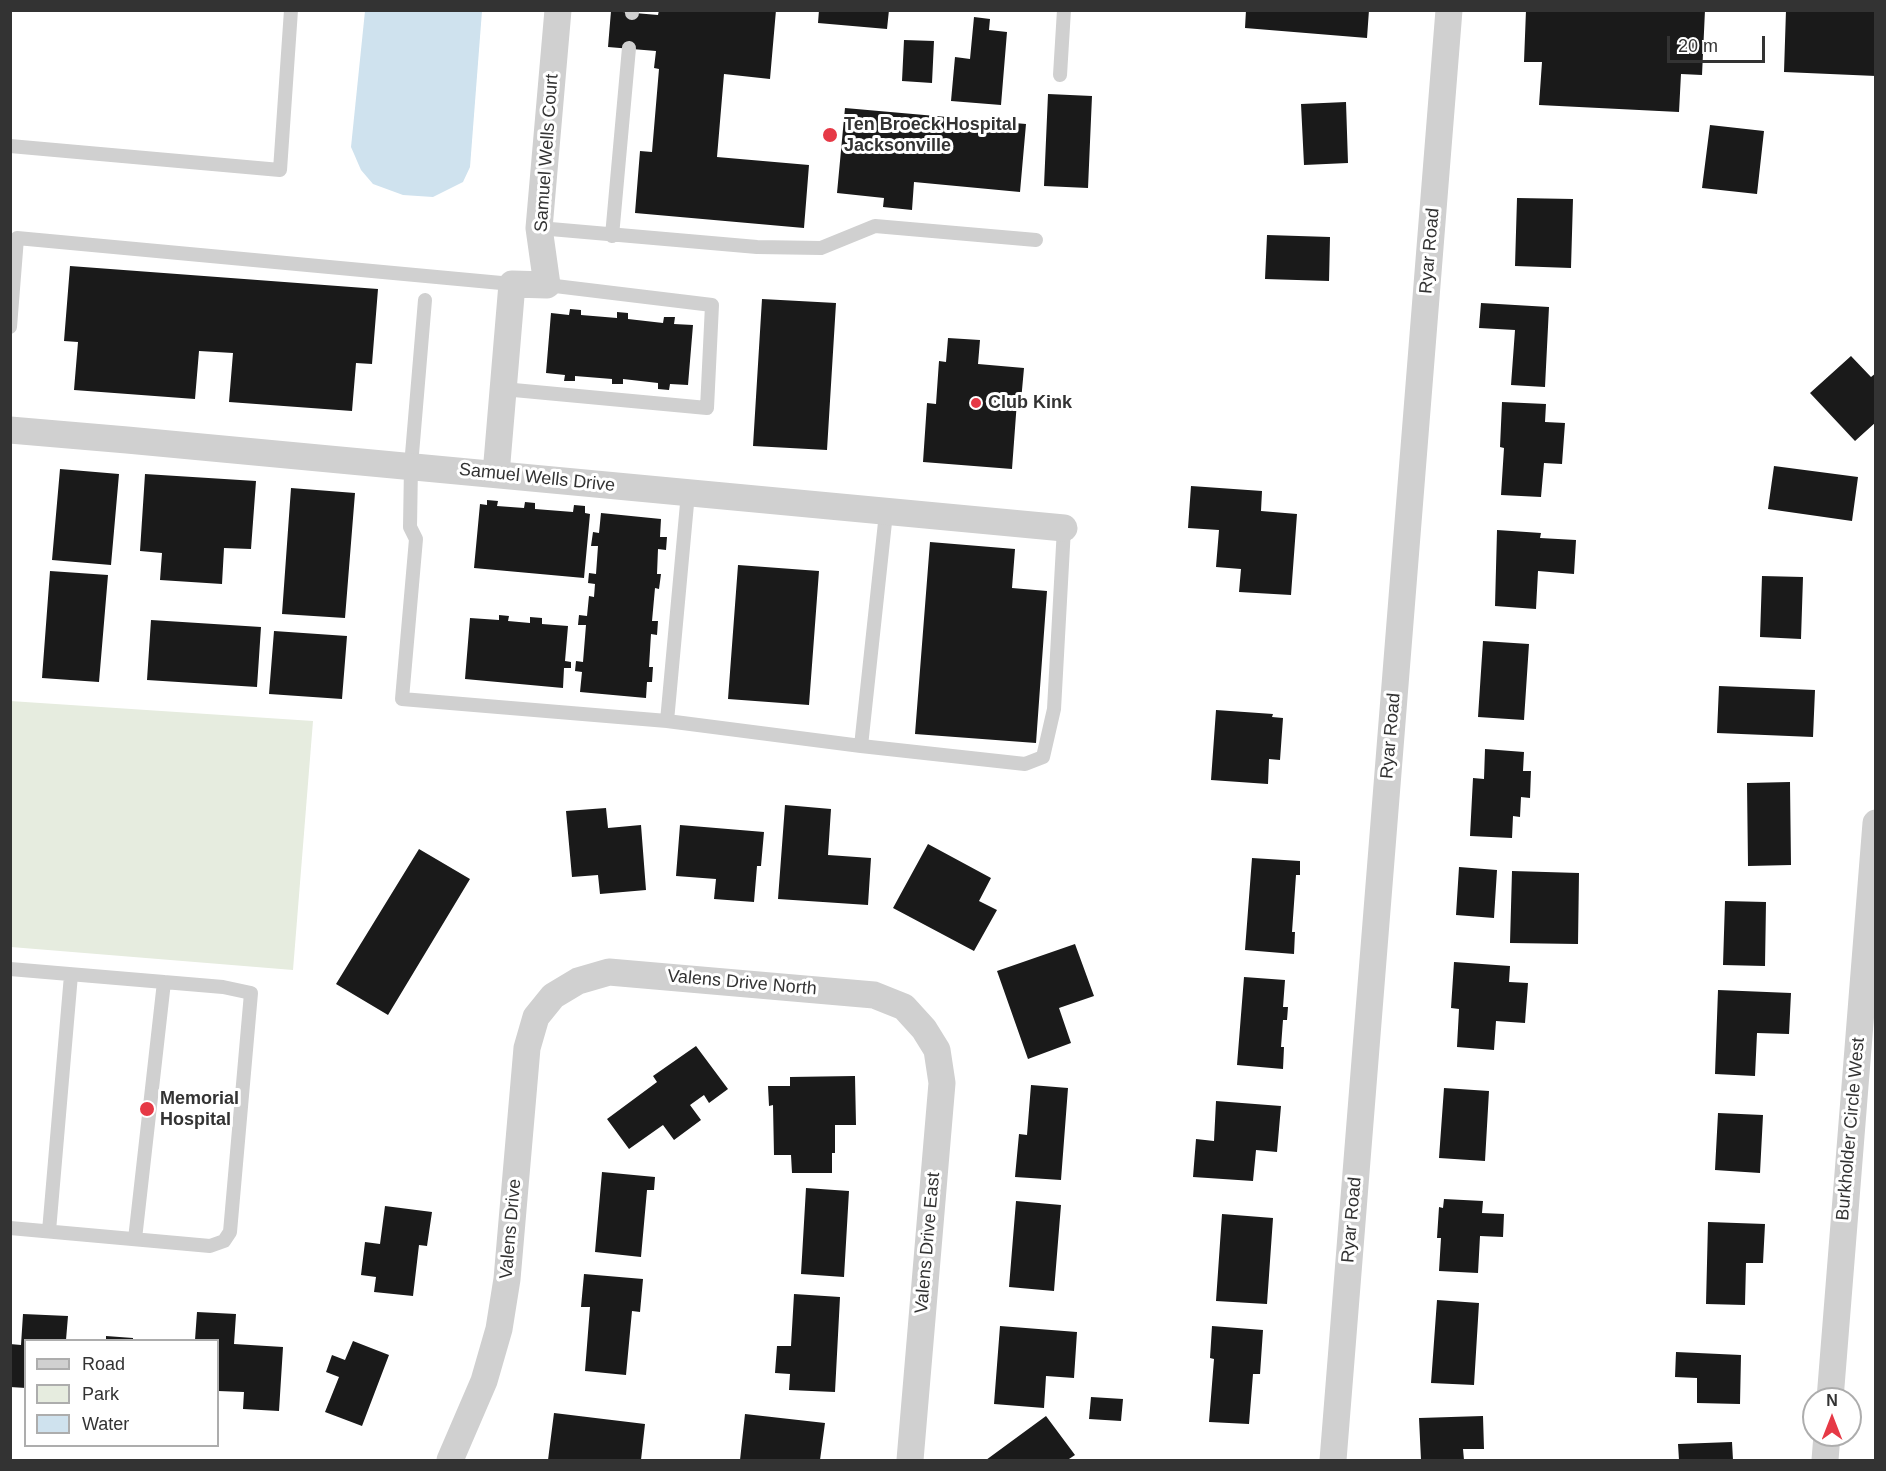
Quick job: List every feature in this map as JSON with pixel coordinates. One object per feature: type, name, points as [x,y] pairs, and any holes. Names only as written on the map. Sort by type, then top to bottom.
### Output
[{"type":"street","name":"Samuel Wells Court","points":[[547,285],[539,228],[558,10]]},
{"type":"street","name":"Ryar Road","points":[[1333,1461],[1449,10]]},
{"type":"street","points":[[496,474],[512,284],[547,285]]},
{"type":"street","name":"Samuel Wells Drive","points":[[10,430],[1064,528]]},
{"type":"street","name":"Burkholder Circle West","points":[[1831,1387],[1875,823]]},
{"type":"street","name":"Valens Drive North","points":[[553,996],[578,981],[609,972],[874,995],[904,1007],[924,1029]]},
{"type":"street","name":"Valens Drive","points":[[450,1461],[484,1381],[499,1329],[507,1279],[526,1048],[536,1017],[553,996]]},
{"type":"street","name":"Valens Drive East","points":[[910,1461],[942,1083],[937,1050],[924,1029]]},
{"type":"lane","points":[[10,146],[279,170],[291,10]]},
{"type":"lane","points":[[1060,75],[1064,10]]},
{"type":"lane","points":[[612,236],[629,48]]},
{"type":"lane","points":[[539,228],[757,248],[820,248],[874,226],[1036,240]]},
{"type":"lane","points":[[10,327],[14,238],[512,284]]},
{"type":"lane","points":[[503,389],[707,408],[712,305],[547,285]]},
{"type":"lane","points":[[425,300],[411,466],[410,527],[416,539],[402,699],[667,722],[1025,764],[1043,757],[1054,709],[1064,528]]},
{"type":"lane","points":[[667,722],[688,493]]},
{"type":"lane","points":[[861,746],[886,513]]},
{"type":"lane","points":[[10,969],[223,987],[251,993],[230,1232],[224,1242],[210,1246],[10,1228]]},
{"type":"lane","points":[[49,1231],[71,975]]},
{"type":"lane","points":[[135,1239],[164,982]]},
{"type":"green space","points":[[10,701],[313,721],[293,970],[11,947]]},
{"type":"water","points":[[365,11],[482,11],[470,167],[463,182],[433,197],[403,195],[373,184],[361,170],[351,147]]},
{"type":"building","points":[[659,10],[776,10],[770,79],[724,74],[717,157],[809,165],[804,228],[635,213],[640,151],[652,152],[659,69],[654,68],[656,51],[608,47],[611,11],[658,15]]},
{"type":"building","points":[[819,10],[889,10],[887,29],[818,23]]},
{"type":"building","points":[[1246,10],[1369,10],[1367,38],[1245,28]]},
{"type":"building","points":[[1526,10],[1705,10],[1702,75],[1681,74],[1679,112],[1539,105],[1542,62],[1524,62]]},
{"type":"building","points":[[1786,10],[1876,10],[1876,76],[1784,72]]},
{"type":"building","points":[[974,17],[990,19],[989,30],[1007,32],[1001,105],[951,101],[955,57],[970,59]]},
{"type":"building","points":[[904,40],[934,41],[932,83],[902,81]]},
{"type":"building","points":[[1048,94],[1092,96],[1088,188],[1044,186]]},
{"type":"building","points":[[1346,102],[1348,163],[1304,165],[1301,104]]},
{"type":"building","points":[[845,108],[1026,124],[1020,192],[914,182],[912,210],[883,207],[884,198],[837,193]]},
{"type":"building","points":[[1710,125],[1764,131],[1757,194],[1702,188]]},
{"type":"building","points":[[1517,198],[1573,199],[1571,268],[1515,266]]},
{"type":"building","points":[[1267,235],[1330,237],[1329,281],[1265,279]]},
{"type":"building","points":[[70,266],[378,289],[372,364],[356,363],[352,411],[229,402],[233,353],[199,351],[195,399],[74,390],[78,342],[64,341]]},
{"type":"building","points":[[762,299],[836,303],[827,450],[753,446]]},
{"type":"building","points":[[1481,303],[1549,307],[1545,387],[1511,385],[1515,330],[1479,328]]},
{"type":"building","points":[[570,309],[581,310],[581,315],[617,318],[617,312],[628,313],[628,319],[663,323],[664,317],[675,317],[674,324],[693,325],[688,385],[670,384],[669,390],[658,389],[658,383],[623,379],[623,384],[612,384],[612,379],[575,376],[575,381],[564,381],[565,375],[546,373],[551,313],[569,315]]},
{"type":"building","name":"Club Kink","points":[[948,338],[980,340],[978,364],[1024,368],[1021,401],[1017,401],[1012,469],[923,462],[927,403],[936,404],[939,361],[946,362]]},
{"type":"building","points":[[1851,356],[1871,377],[1876,373],[1876,422],[1855,441],[1810,393]]},
{"type":"building","points":[[1502,402],[1546,404],[1545,422],[1565,423],[1562,464],[1544,463],[1541,497],[1501,495],[1504,448],[1500,447]]},
{"type":"building","points":[[1774,466],[1858,477],[1852,521],[1768,509]]},
{"type":"building","points":[[60,469],[119,474],[111,565],[52,560]]},
{"type":"building","points":[[145,474],[256,481],[251,549],[224,548],[222,584],[160,580],[162,553],[140,551]]},
{"type":"building","points":[[1191,486],[1262,491],[1261,511],[1297,514],[1291,595],[1239,592],[1241,569],[1216,567],[1219,530],[1188,528]]},
{"type":"building","points":[[291,488],[355,493],[345,618],[282,614]]},
{"type":"building","points":[[487,500],[498,501],[497,506],[524,508],[525,502],[535,503],[535,509],[573,512],[574,505],[585,506],[585,513],[590,514],[584,578],[474,568],[480,504],[487,505]]},
{"type":"building","points":[[601,513],[661,519],[660,537],[667,537],[666,550],[658,549],[657,574],[661,574],[659,589],[655,588],[652,621],[658,621],[657,635],[651,634],[649,667],[653,667],[652,682],[647,682],[646,698],[580,692],[582,672],[575,671],[576,661],[583,662],[586,625],[578,625],[579,615],[587,616],[589,596],[594,597],[595,584],[588,583],[589,573],[596,574],[598,546],[591,546],[593,532],[599,533]]},
{"type":"building","points":[[1497,530],[1541,533],[1540,538],[1576,540],[1574,574],[1538,571],[1536,609],[1495,606]]},
{"type":"building","points":[[930,542],[1015,549],[1012,588],[1047,591],[1036,743],[915,734]]},
{"type":"building","points":[[738,565],[819,571],[809,705],[728,699]]},
{"type":"building","points":[[50,571],[108,575],[99,682],[42,678]]},
{"type":"building","points":[[1762,576],[1803,577],[1801,639],[1760,637]]},
{"type":"building","points":[[499,615],[509,616],[508,621],[530,623],[530,617],[542,618],[542,624],[568,626],[565,661],[571,662],[571,668],[564,668],[563,688],[465,679],[470,618],[499,620]]},
{"type":"building","points":[[151,620],[261,627],[257,687],[147,680]]},
{"type":"building","points":[[274,631],[347,636],[342,699],[269,694]]},
{"type":"building","points":[[1483,641],[1529,644],[1524,720],[1478,717]]},
{"type":"building","points":[[1719,686],[1815,690],[1813,737],[1717,733]]},
{"type":"building","points":[[1216,710],[1273,714],[1272,717],[1283,718],[1280,760],[1269,759],[1268,784],[1211,780]]},
{"type":"building","points":[[1485,749],[1524,752],[1523,771],[1531,771],[1530,798],[1521,797],[1520,817],[1513,816],[1512,838],[1470,836],[1473,778],[1484,779]]},
{"type":"building","points":[[1790,782],[1791,865],[1748,866],[1747,783]]},
{"type":"building","points":[[785,805],[831,809],[828,855],[871,858],[868,905],[778,899]]},
{"type":"building","points":[[606,808],[608,828],[641,825],[646,890],[600,894],[598,875],[572,877],[566,811]]},
{"type":"building","points":[[680,825],[764,832],[761,866],[757,866],[754,902],[714,899],[716,879],[676,876]]},
{"type":"building","points":[[928,844],[991,878],[979,901],[997,910],[974,951],[893,908]]},
{"type":"building","points":[[419,849],[470,879],[388,1015],[336,984]]},
{"type":"building","points":[[1252,858],[1300,861],[1300,875],[1296,875],[1292,932],[1295,932],[1294,954],[1245,950]]},
{"type":"building","points":[[1459,867],[1497,870],[1494,918],[1456,915]]},
{"type":"building","points":[[1512,871],[1579,873],[1578,944],[1510,943]]},
{"type":"building","points":[[1725,901],[1766,902],[1765,966],[1723,965]]},
{"type":"building","points":[[1075,944],[1094,996],[1059,1008],[1071,1043],[1028,1059],[997,971]]},
{"type":"building","points":[[1454,962],[1510,966],[1509,982],[1528,983],[1525,1023],[1496,1021],[1494,1050],[1457,1047],[1459,1009],[1451,1008]]},
{"type":"building","points":[[1244,977],[1285,980],[1283,1007],[1288,1007],[1287,1020],[1283,1020],[1281,1047],[1284,1047],[1283,1069],[1237,1065]]},
{"type":"building","points":[[1718,990],[1791,993],[1789,1034],[1757,1033],[1755,1076],[1715,1074]]},
{"type":"building","points":[[696,1046],[728,1089],[709,1103],[704,1095],[690,1105],[701,1120],[674,1140],[663,1125],[629,1149],[607,1119],[657,1082],[653,1076]]},
{"type":"building","points":[[855,1076],[856,1125],[835,1125],[832,1173],[792,1173],[791,1155],[774,1155],[773,1105],[769,1106],[768,1086],[790,1086],[790,1077]]},
{"type":"building","points":[[1031,1085],[1068,1088],[1061,1180],[1015,1177],[1019,1134],[1027,1135]]},
{"type":"building","points":[[1444,1088],[1489,1091],[1485,1161],[1439,1158]]},
{"type":"building","points":[[1216,1101],[1281,1106],[1277,1152],[1256,1150],[1253,1181],[1193,1177],[1196,1139],[1214,1141]]},
{"type":"building","points":[[1718,1113],[1763,1115],[1760,1173],[1715,1170]]},
{"type":"building","points":[[602,1172],[655,1177],[654,1190],[647,1190],[641,1257],[595,1252]]},
{"type":"building","points":[[806,1188],[849,1191],[844,1277],[801,1274]]},
{"type":"building","points":[[1444,1199],[1483,1201],[1482,1213],[1504,1214],[1503,1237],[1480,1236],[1478,1273],[1439,1271],[1441,1238],[1437,1238],[1439,1207],[1443,1208]]},
{"type":"building","points":[[1016,1201],[1061,1205],[1054,1291],[1009,1287]]},
{"type":"building","points":[[385,1206],[432,1212],[427,1246],[419,1245],[413,1296],[374,1292],[376,1277],[361,1275],[365,1242],[380,1244]]},
{"type":"building","points":[[1222,1214],[1273,1218],[1267,1304],[1216,1301]]},
{"type":"building","points":[[1708,1222],[1765,1224],[1763,1263],[1746,1263],[1745,1305],[1706,1304]]},
{"type":"building","points":[[584,1274],[643,1279],[640,1312],[632,1311],[626,1375],[585,1371],[590,1307],[581,1307]]},
{"type":"building","points":[[794,1294],[840,1297],[835,1392],[789,1390],[790,1374],[775,1373],[777,1346],[791,1346]]},
{"type":"building","points":[[1437,1300],[1479,1303],[1474,1385],[1431,1383]]},
{"type":"building","points":[[197,1312],[236,1314],[234,1344],[283,1347],[279,1411],[243,1409],[244,1392],[219,1391],[219,1339],[195,1339]]},
{"type":"building","points":[[23,1314],[68,1316],[66,1339],[24,1339],[24,1388],[10,1387],[10,1344],[21,1345]]},
{"type":"building","points":[[1000,1326],[1077,1332],[1074,1378],[1046,1376],[1044,1408],[994,1404]]},
{"type":"building","points":[[1212,1326],[1263,1330],[1260,1374],[1253,1374],[1249,1424],[1209,1422],[1214,1359],[1210,1358]]},
{"type":"building","points":[[106,1336],[133,1338],[133,1339],[106,1339]]},
{"type":"building","points":[[353,1341],[389,1355],[362,1426],[325,1412],[339,1377],[326,1372],[332,1355],[345,1360]]},
{"type":"building","points":[[1676,1352],[1741,1355],[1740,1404],[1697,1403],[1697,1378],[1675,1377]]},
{"type":"building","points":[[1091,1397],[1123,1399],[1121,1421],[1089,1419]]},
{"type":"building","points":[[554,1413],[645,1424],[641,1460],[548,1460]]},
{"type":"building","points":[[745,1414],[825,1423],[820,1460],[740,1460]]},
{"type":"building","points":[[1046,1416],[1075,1455],[1069,1459],[1071,1460],[986,1460]]},
{"type":"building","points":[[1483,1416],[1484,1449],[1463,1449],[1464,1460],[1421,1460],[1419,1418]]},
{"type":"building","points":[[1732,1442],[1733,1460],[1679,1460],[1678,1444]]},
{"type":"place","name":"Ten Broeck Hospital Jacksonville","points":[[830,135]]},
{"type":"place","name":"Club Kink","points":[[976,403]]},
{"type":"place","name":"Memorial Hospital","points":[[147,1109]]}]
